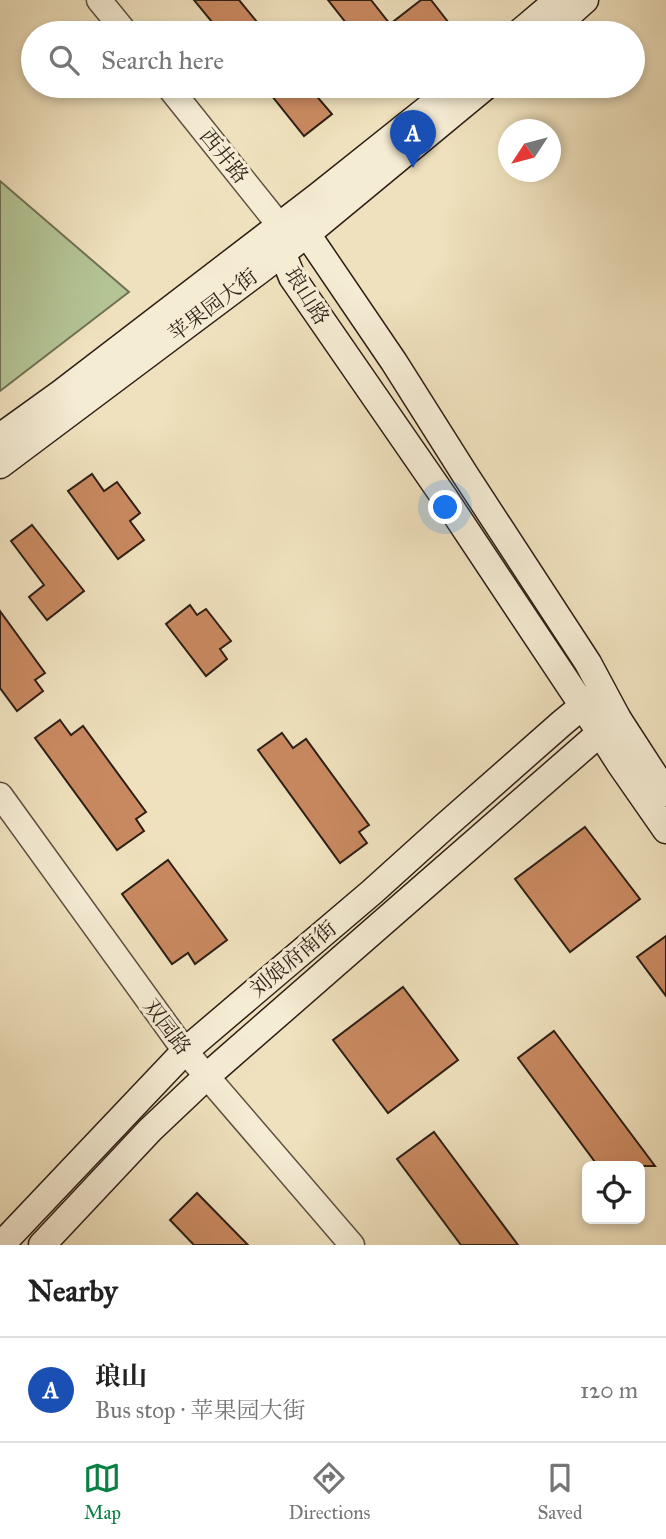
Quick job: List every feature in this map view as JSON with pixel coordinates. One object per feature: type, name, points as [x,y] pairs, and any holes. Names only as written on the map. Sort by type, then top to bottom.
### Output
[{"type":"main road","points":[[533,21],[558,0]]},
{"type":"main road","points":[[561,21],[584,0]]},
{"type":"main road","name":"苹果园大街","points":[[0,437],[280,226],[441,98]]},
{"type":"main road","name":"苹果园大街","points":[[0,465],[307,234],[471,98]]},
{"type":"main road","name":"琅山路","points":[[593,698],[588,663],[394,362],[307,234],[280,226],[282,253],[292,277],[444,497],[593,698],[666,830]]},
{"type":"main road","name":"刘娘府南街","points":[[1,1245],[184,1051],[372,892],[593,698]]},
{"type":"main road","name":"琅山路","points":[[609,726],[666,793]]},
{"type":"main road","name":"刘娘府南街","points":[[42,1245],[150,1130],[206,1077],[609,726]]},
{"type":"street","points":[[99,0],[116,21]]},
{"type":"street","name":"西井路","points":[[178,98],[280,226]]},
{"type":"street","name":"双园路","points":[[0,795],[184,1051],[352,1245]]},
{"type":"green space","points":[[0,181],[129,292],[0,391]]},
{"type":"building","points":[[194,0],[239,0],[256,21],[211,21]]},
{"type":"building","points":[[328,0],[371,0],[388,21],[345,21]]},
{"type":"building","points":[[421,0],[431,0],[447,21],[394,21]]},
{"type":"building","points":[[274,98],[318,98],[332,114],[304,136]]},
{"type":"building","points":[[92,474],[104,491],[117,482],[140,513],[130,521],[144,540],[118,559],[68,491]]},
{"type":"building","points":[[32,525],[84,591],[47,620],[29,597],[44,585],[11,541]]},
{"type":"building","points":[[190,605],[197,615],[206,609],[231,641],[220,649],[227,659],[206,676],[166,624]]},
{"type":"building","points":[[0,611],[45,673],[35,680],[43,691],[17,711],[0,688]]},
{"type":"building","points":[[60,720],[71,735],[83,726],[146,812],[136,819],[144,831],[117,850],[35,738]]},
{"type":"building","points":[[282,733],[293,748],[306,739],[369,825],[359,832],[367,843],[340,863],[258,750]]},
{"type":"building","points":[[585,827],[640,899],[570,952],[515,879]]},
{"type":"building","points":[[168,860],[227,940],[195,964],[188,953],[172,964],[122,894]]},
{"type":"building","points":[[666,936],[666,996],[637,957]]},
{"type":"building","points":[[403,987],[458,1060],[388,1113],[333,1040]]},
{"type":"building","points":[[554,1031],[655,1166],[645,1166],[645,1161],[594,1161],[518,1058]]},
{"type":"building","points":[[434,1132],[518,1245],[461,1245],[397,1159]]},
{"type":"building","points":[[197,1193],[248,1245],[194,1245],[170,1220]]},
{"type":"place","name":"琅山","points":[[413,168]]}]
